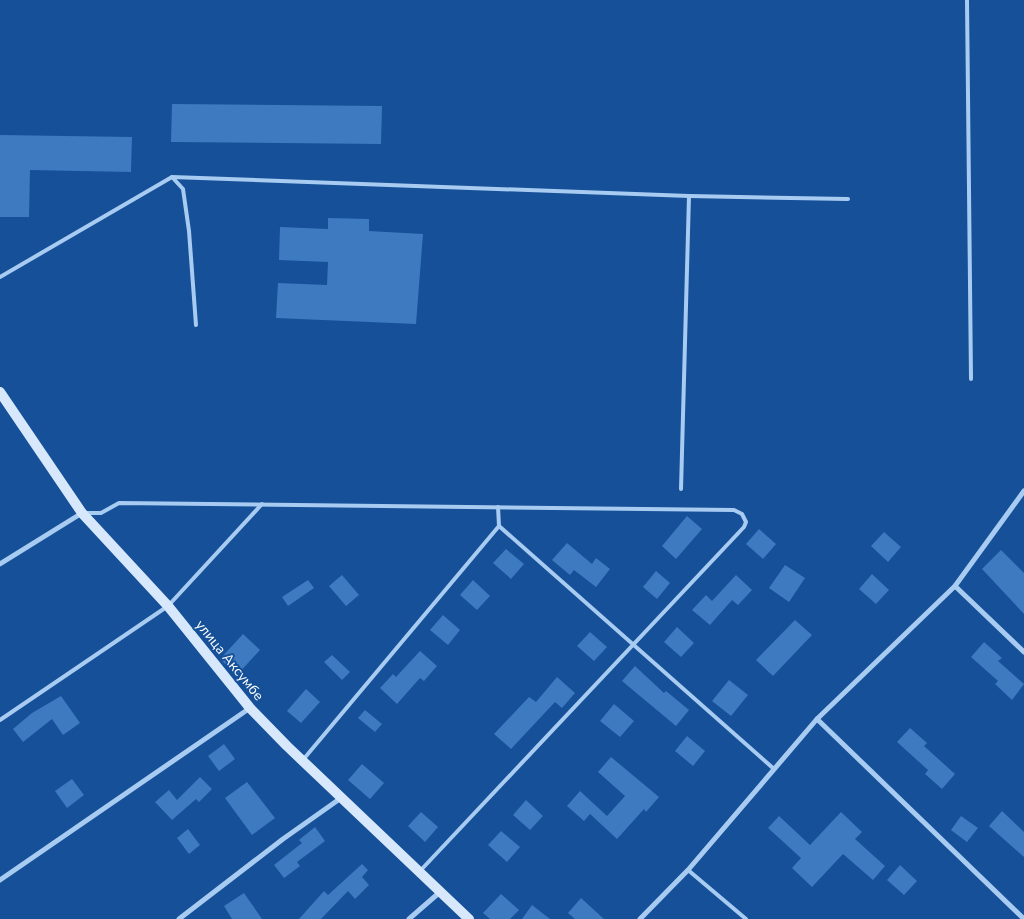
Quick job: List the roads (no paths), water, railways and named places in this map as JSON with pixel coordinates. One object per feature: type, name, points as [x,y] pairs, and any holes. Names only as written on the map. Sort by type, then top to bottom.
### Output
[{"type":"main road","name":"улица Аксумбе","points":[[0,392],[82,513],[168,606],[250,708],[302,761],[469,919]]},
{"type":"street","points":[[640,919],[688,870],[817,719],[955,586],[1024,491]]},
{"type":"street","points":[[0,564],[82,513]]},
{"type":"street","points":[[955,586],[1024,652]]},
{"type":"street","points":[[0,880],[250,708]]},
{"type":"street","points":[[817,719],[1024,919]]},
{"type":"street","points":[[179,919],[283,838],[342,797]]},
{"type":"street","points":[[410,919],[440,892]]},
{"type":"lane","points":[[967,0],[971,379]]},
{"type":"lane","points":[[172,177],[183,189],[189,231],[196,324]]},
{"type":"lane","points":[[0,276],[172,177],[689,196],[848,199]]},
{"type":"lane","points":[[681,489],[689,196]]},
{"type":"lane","points":[[82,513],[100,514],[119,503],[734,510],[742,514],[746,522],[744,527],[419,872]]},
{"type":"lane","points":[[0,720],[168,606],[262,504]]},
{"type":"lane","points":[[302,761],[498,526],[498,507]]},
{"type":"lane","points":[[498,526],[774,768]]},
{"type":"lane","points":[[688,870],[746,919]]}]
